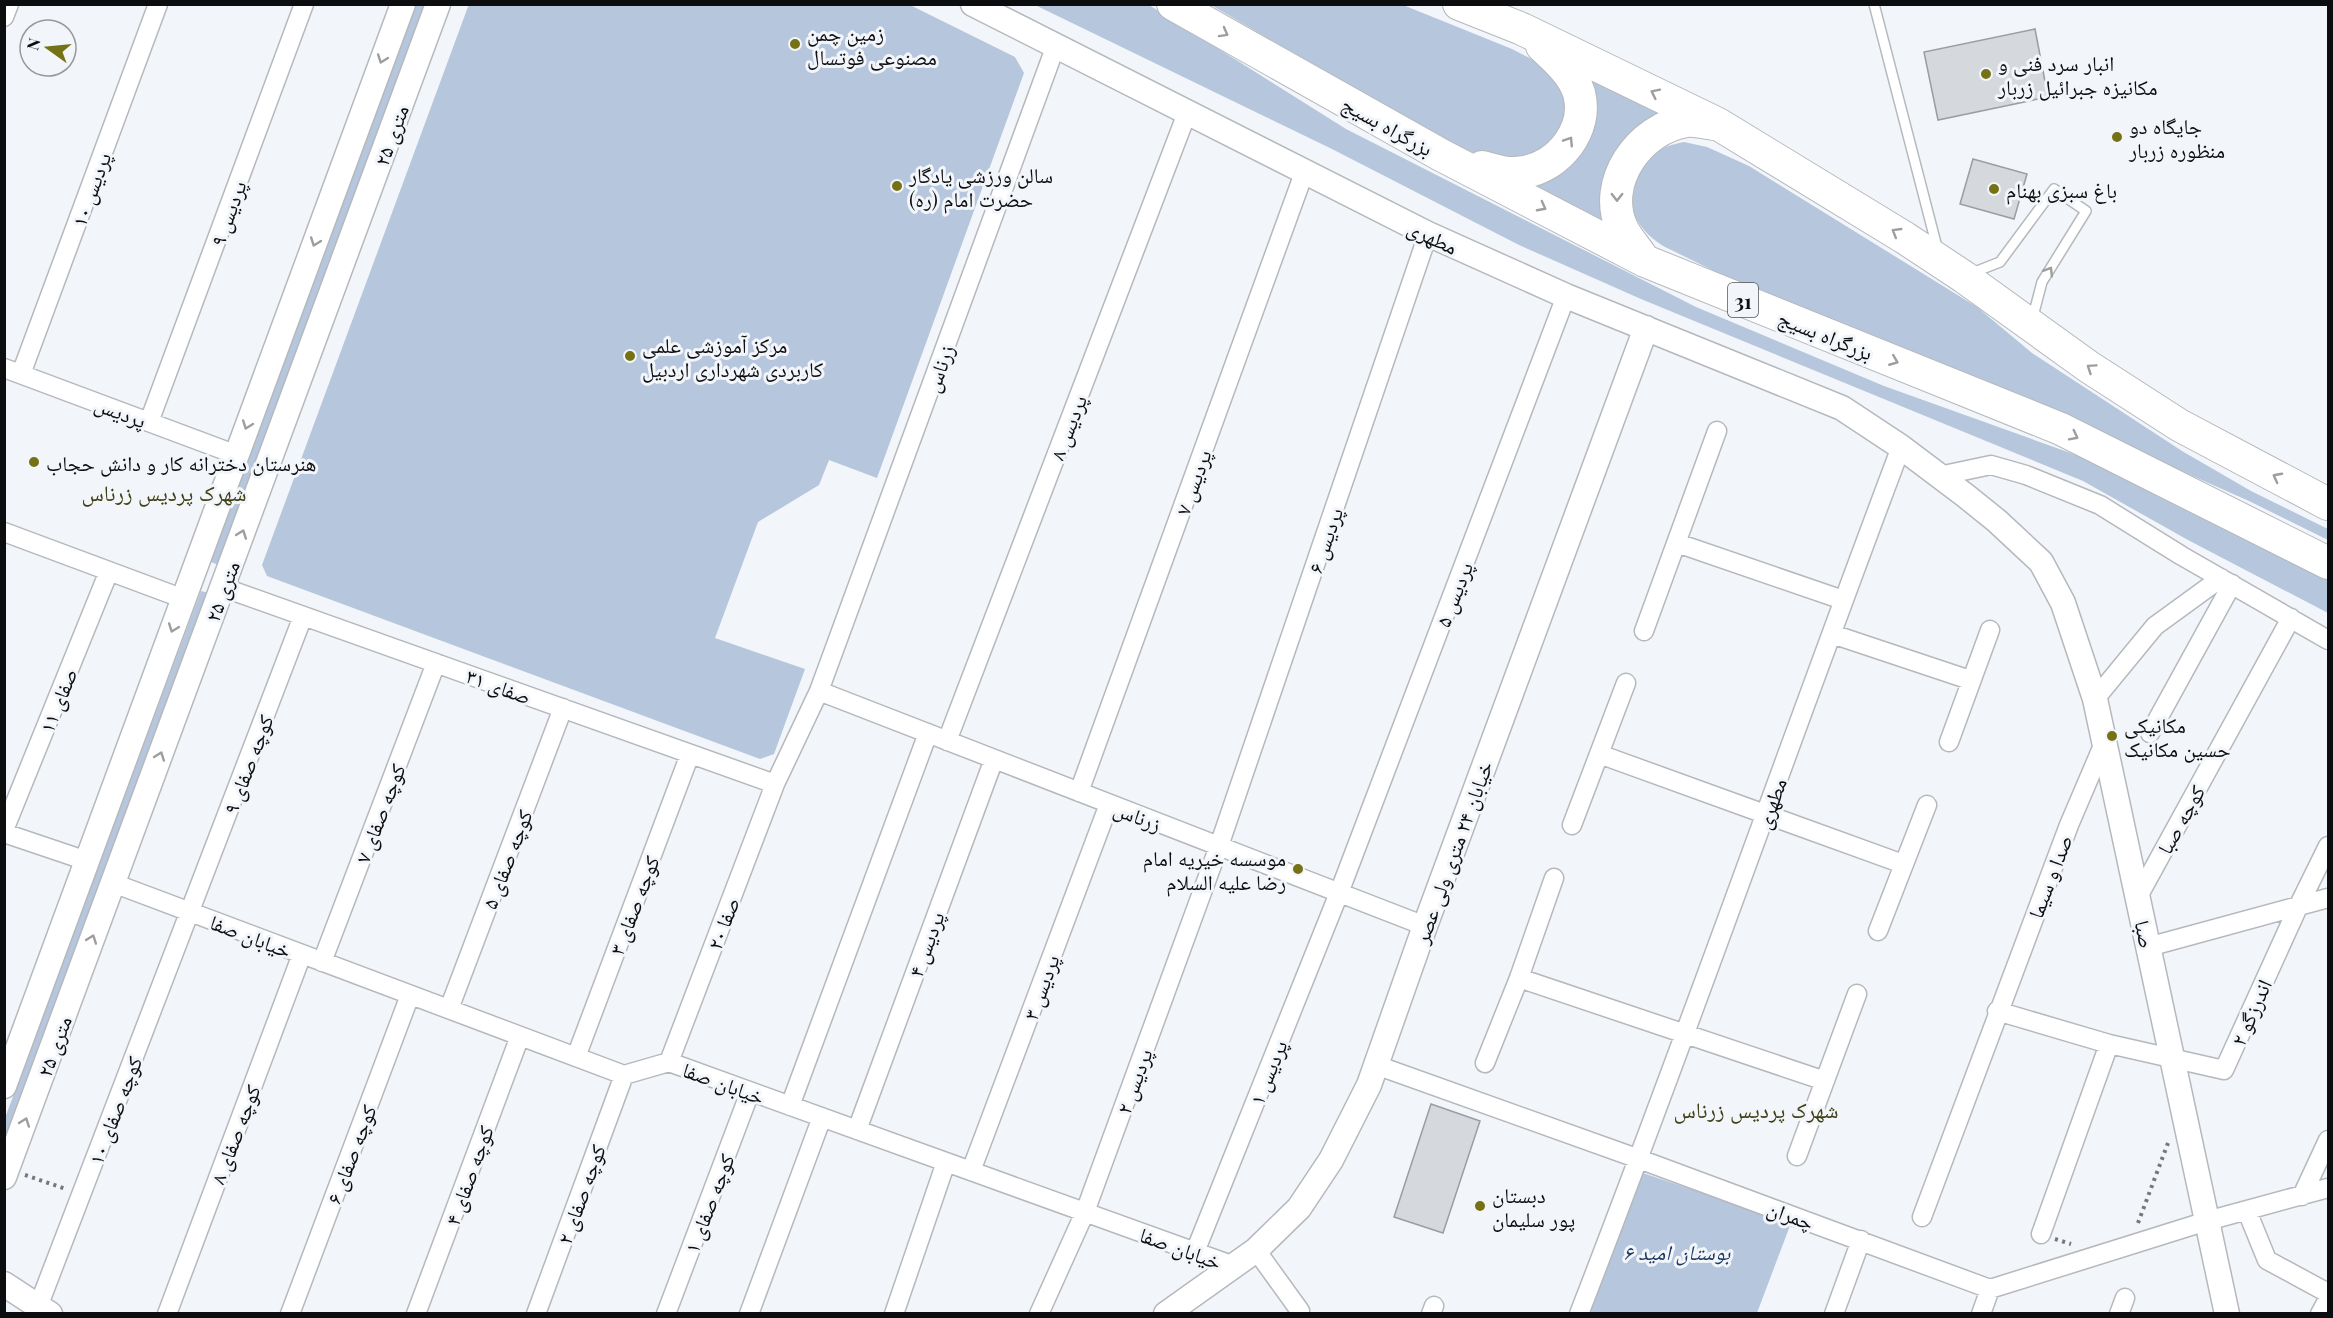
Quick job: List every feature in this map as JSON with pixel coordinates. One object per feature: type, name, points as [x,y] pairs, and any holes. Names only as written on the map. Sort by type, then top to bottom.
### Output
[{"type":"highway","name":"بزرگراه بسیج","points":[[1173,4],[1441,155],[1645,261],[2061,429],[2328,563]]},
{"type":"highway","points":[[1459,4],[1522,29],[1718,124],[1953,269],[2031,326],[2179,425],[2328,504]]},
{"type":"highway","points":[[1441,155],[1506,173],[1524,172],[1548,165],[1574,137],[1580,117],[1580,96],[1576,86],[1553,56],[1522,29]]},
{"type":"highway","points":[[1645,261],[1622,229],[1618,213],[1617,183],[1623,171],[1632,156],[1659,131],[1688,121],[1718,124]]},
{"type":"street","points":[[4,17],[9,4]]},
{"type":"street","name":"پردیس ۱۰","points":[[13,371],[158,4]]},
{"type":"street","name":"پردیس ۹","points":[[149,422],[304,4]]},
{"type":"street","name":"۲۵ متری","points":[[4,1086],[403,4]]},
{"type":"street","name":"۲۵ متری","points":[[6,1173],[438,4]]},
{"type":"street","name":"مطهری","points":[[973,4],[1428,234],[1566,296],[1842,408],[1901,447],[1939,476],[1997,521],[2041,562]]},
{"type":"street","name":"زرناس","points":[[775,784],[819,691],[1056,45]]},
{"type":"street","name":"پردیس ۸","points":[[947,741],[1187,113]]},
{"type":"street","name":"پردیس ۷","points":[[1079,792],[1304,172]]},
{"type":"street","name":"پردیس ۶","points":[[1219,846],[1428,234]]},
{"type":"street","name":"پردیس ۵","points":[[1339,893],[1566,296]]},
{"type":"street","name":"خیابان ۲۴ متری ولی عصر","points":[[1166,1314],[1256,1250],[1299,1208],[1331,1160],[1369,1085],[1425,926],[1646,328]]},
{"type":"street","name":"پردیس","points":[[13,371],[237,455]]},
{"type":"street","points":[[1644,631],[1717,431]]},
{"type":"street","name":"مطهری","points":[[1579,1314],[1639,1159],[1901,447]]},
{"type":"street","points":[[1939,476],[1990,465],[2026,475],[2100,505],[2328,640]]},
{"type":"street","points":[[4,532],[184,599]]},
{"type":"street","points":[[1677,543],[1843,600]]},
{"type":"street","name":"صبا","points":[[2041,562],[2063,603],[2095,699],[2139,895],[2171,1059],[2227,1314]]},
{"type":"street","name":"صفای ۱۱","points":[[4,831],[109,571]]},
{"type":"street","points":[[192,576],[222,587]]},
{"type":"street","points":[[2095,699],[2155,626],[2227,581]]},
{"type":"street","points":[[2150,733],[2227,581]]},
{"type":"street","name":"صفای ۳۱","points":[[222,587],[775,784]]},
{"type":"street","name":"کوچه صفای ۹","points":[[191,913],[303,616]]},
{"type":"street","name":"کوچه صبا","points":[[2139,895],[2291,618]]},
{"type":"street","points":[[1949,742],[1990,630]]},
{"type":"street","points":[[1832,634],[1970,680]]},
{"type":"street","name":"کوچه صفای ۷","points":[[322,962],[436,663]]},
{"type":"street","points":[[1572,825],[1626,684]]},
{"type":"street","name":"زرناس","points":[[819,691],[1425,926]]},
{"type":"street","name":"کوچه صفای ۵","points":[[449,1010],[563,708]]},
{"type":"street","points":[[790,1106],[928,734]]},
{"type":"street","name":"صدا و سیما","points":[[1922,1217],[1997,1011],[2069,825],[2104,742]]},
{"type":"street","name":"کوچه صفای ۳","points":[[576,1057],[690,754]]},
{"type":"street","points":[[1599,754],[1903,864]]},
{"type":"street","name":"پردیس ۴","points":[[856,1130],[993,759]]},
{"type":"street","name":"صفا ۲۰","points":[[669,1062],[775,784]]},
{"type":"street","name":"پردیس ۳","points":[[971,1171],[1109,804]]},
{"type":"street","points":[[1878,931],[1927,805]]},
{"type":"street","points":[[4,831],[87,861]]},
{"type":"street","name":"پردیس ۲","points":[[1039,1314],[1085,1212],[1219,846]]},
{"type":"street","points":[[2299,905],[2328,846]]},
{"type":"street","points":[[1485,1063],[1519,978],[1554,878]]},
{"type":"street","name":"خیابان صفا","points":[[113,883],[624,1075],[669,1062],[1234,1266]]},
{"type":"street","name":"پردیس ۱","points":[[1195,1252],[1339,893]]},
{"type":"street","points":[[2148,946],[2328,898]]},
{"type":"street","name":"اندرزگو ۲","points":[[2171,1059],[2224,1070],[2299,905]]},
{"type":"street","name":"کوچه صفای ۱۰","points":[[44,1310],[81,1194],[191,913]]},
{"type":"street","name":"کوچه صفای ۸","points":[[167,1314],[302,954]]},
{"type":"street","points":[[1519,978],[1825,1081]]},
{"type":"street","points":[[1797,1156],[1857,994]]},
{"type":"street","name":"کوچه صفای ۶","points":[[290,1314],[410,995]]},
{"type":"street","points":[[1997,1011],[2109,1044],[2171,1059]]},
{"type":"street","name":"کوچه صفای ۴","points":[[416,1314],[520,1036]]},
{"type":"street","points":[[2041,1233],[2109,1044]]},
{"type":"street","name":"چمران","points":[[1376,1065],[1990,1288]]},
{"type":"street","name":"کوچه صفای ۲","points":[[536,1314],[624,1075]]},
{"type":"street","name":"کوچه صفای ۱","points":[[666,1314],[750,1092]]},
{"type":"street","points":[[750,1314],[822,1117]]},
{"type":"street","points":[[2302,1196],[2328,1140]]},
{"type":"street","points":[[894,1314],[946,1162]]},
{"type":"street","points":[[1981,1314],[1990,1288],[2207,1221],[2328,1188]]},
{"type":"street","points":[[2247,1211],[2267,1260],[2328,1293]]},
{"type":"street","points":[[1834,1314],[1861,1240]]},
{"type":"street","points":[[1256,1250],[1300,1311],[1299,1314]]},
{"type":"street","points":[[4,1284],[44,1310]]},
{"type":"street","points":[[2320,1314],[2328,1299]]},
{"type":"lane","points":[[1874,4],[1953,269],[2000,262],[2054,189],[2086,212],[2042,282],[2031,326]]},
{"type":"path","points":[[2129,1246],[2182,1107]]},
{"type":"path","points":[[6,1173],[81,1194]]},
{"type":"green space","name":"مرکز آموزشی علمی کاربردی شهرداری اردبیل","points":[[469,4],[910,5],[1015,57],[1024,73],[877,478],[829,460],[819,485],[758,522],[715,638],[805,669],[774,754],[760,759],[267,576],[262,565]]},
{"type":"green space","points":[[413,5],[425,5],[219,565],[208,561]]},
{"type":"green space","points":[[1035,5],[1149,5],[1346,129],[1696,307],[1884,386],[2079,456],[2216,517],[2328,572],[2328,613],[2188,540],[2083,481],[1641,299],[1519,245],[1332,149]]},
{"type":"green space","points":[[1211,5],[1403,5],[1512,49],[1543,65],[1559,83],[1565,103],[1564,120],[1557,136],[1526,162],[1484,158],[1420,127]]},
{"type":"green space","points":[[1579,74],[1669,117],[1647,127],[1616,232],[1524,187],[1553,177]]},
{"type":"green space","points":[[1684,142],[1707,147],[1749,166],[1977,307],[2032,353],[2182,451],[2251,491],[2328,529],[2328,540],[2249,501],[2008,394],[1813,319],[1663,246],[1654,240],[1637,221],[1633,208],[1633,191],[1638,174],[1654,153]]},
{"type":"green space","points":[[201,591],[209,593],[5,1142],[5,1118]]},
{"type":"green space","name":"بوستان امید ۶","points":[[1640,1172],[1791,1223],[1757,1313],[1588,1314]]},
{"type":"building","name":"انبار سرد فنی و مکانیزه جبرائیل زربار","points":[[2035,29],[2048,97],[1938,120],[1924,52]]},
{"type":"building","name":"باغ سبزی بهنام","points":[[1973,159],[2027,174],[2014,219],[1960,204]]},
{"type":"building","points":[[1431,1104],[1480,1121],[1443,1233],[1394,1217]]},
{"type":"place","name":"زمین چمن مصنوعی فوتسال","points":[[795,44]]},
{"type":"place","name":"انبار سرد فنی و مکانیزه جبرائیل زربار","points":[[1986,74]]},
{"type":"place","name":"جایگاه دو منظوره زربار","points":[[2117,137]]},
{"type":"place","name":"سالن ورزشی یادگار حضرت امام (ره)","points":[[897,186]]},
{"type":"place","name":"باغ سبزی بهنام","points":[[1994,189]]},
{"type":"place","name":"مرکز آموزشی علمی کاربردی شهرداری اردبیل","points":[[630,356]]},
{"type":"place","name":"هنرستان دخترانه کار و دانش حجاب","points":[[34,462]]},
{"type":"place","name":"مکانیکی حسین مکانیک","points":[[2112,736]]},
{"type":"place","name":"موسسه خیریه امام رضا علیه السلام","points":[[1298,869]]},
{"type":"place","name":"دبستان پور سلیمان","points":[[1480,1206]]},
{"type":"district","name":"شهرک پردیس زرناس","points":[[164,492]]},
{"type":"district","name":"شهرک پردیس زرناس","points":[[1756,1109]]}]
